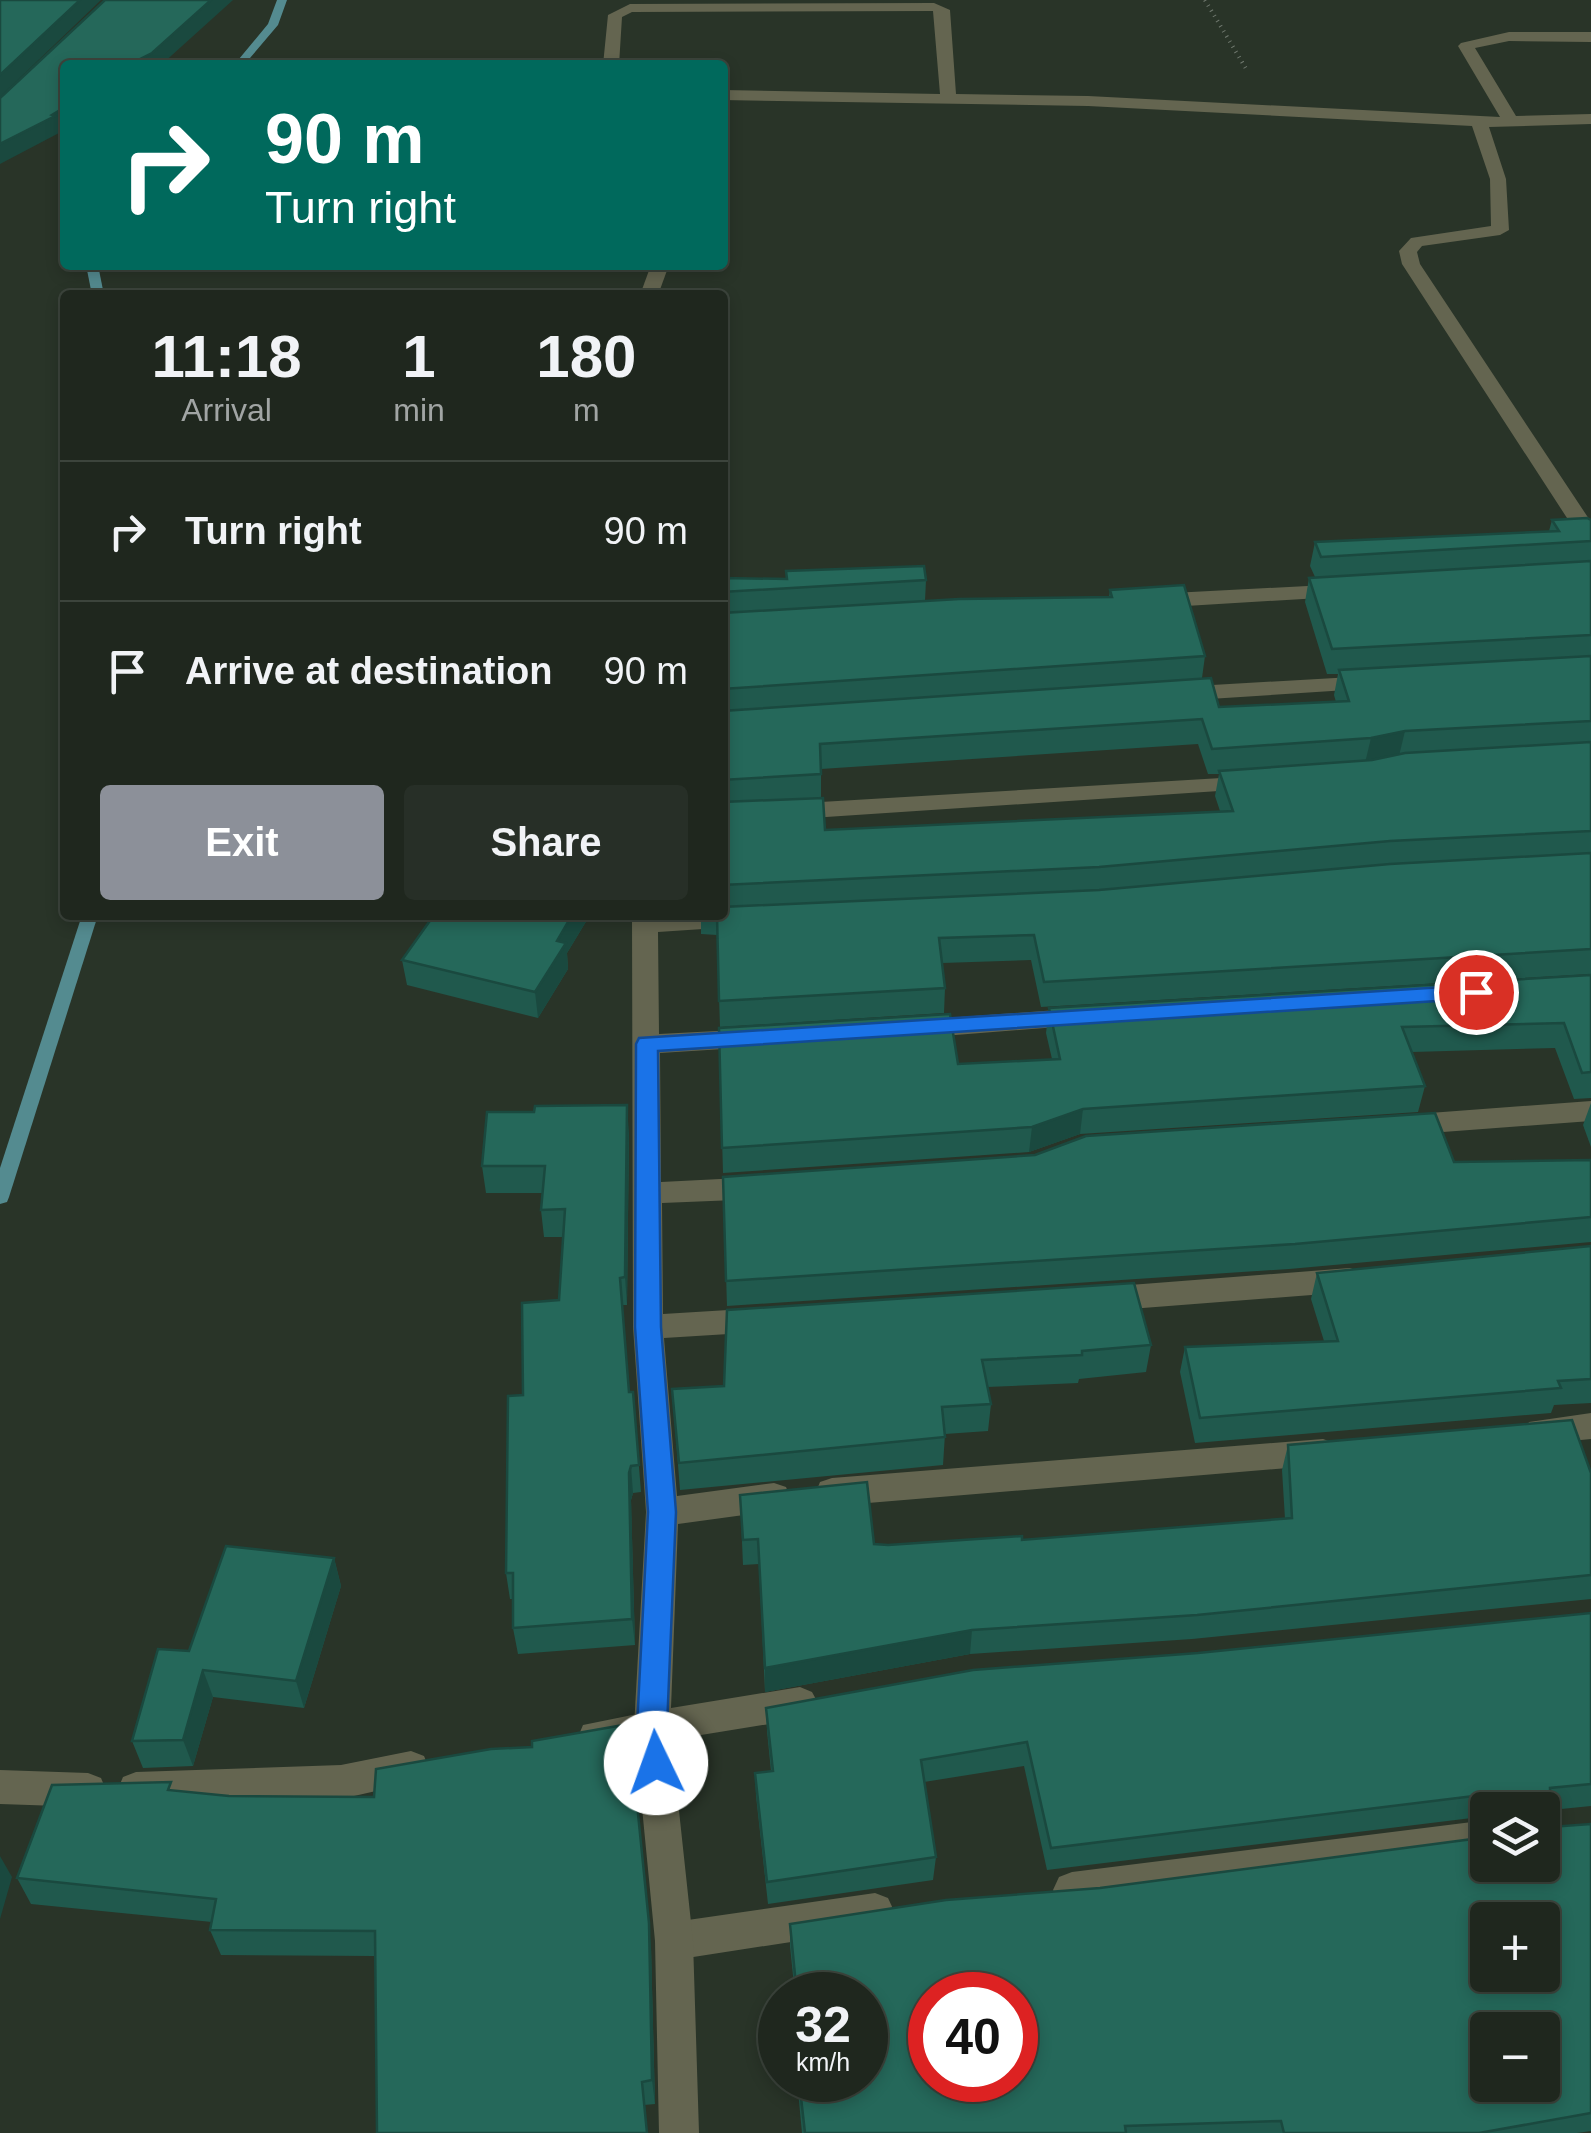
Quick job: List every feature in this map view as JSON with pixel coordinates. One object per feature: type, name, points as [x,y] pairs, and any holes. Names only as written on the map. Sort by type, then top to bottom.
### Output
[{"type":"street","points":[[610,60],[615,15],[630,8],[934,8],[943,10],[948,98]]},
{"type":"street","points":[[1510,122],[1466,46],[1477,40],[1497,38],[1591,37]]},
{"type":"street","points":[[728,95],[1088,101],[1478,122],[1591,119]]},
{"type":"street","points":[[1478,122],[1498,179],[1500,230],[1417,242],[1408,251],[1411,264],[1591,538]]},
{"type":"street","points":[[1138,602],[1365,590]]},
{"type":"street","points":[[1160,695],[1400,681]]},
{"type":"street","points":[[728,816],[1272,781]]},
{"type":"street","points":[[728,919],[760,918]]},
{"type":"street","points":[[645,920],[648,1327],[662,1512],[652,1727],[674,1942],[679,2133]]},
{"type":"street","points":[[892,1030],[1106,1016]]},
{"type":"street","points":[[647,1044],[778,1037]]},
{"type":"street","points":[[1373,1128],[1591,1110]]},
{"type":"street","points":[[648,1194],[793,1186]]},
{"type":"street","points":[[1077,1300],[1384,1276]]},
{"type":"street","points":[[648,1327],[785,1319]]},
{"type":"street","points":[[1517,1433],[1591,1426]]},
{"type":"street","points":[[662,1512],[774,1497],[1349,1449]]},
{"type":"street","points":[[558,1744],[824,1699]]},
{"type":"street","points":[[0,1786],[70,1791],[341,1782],[448,1761]]},
{"type":"street","points":[[1038,1893],[1470,1839]]},
{"type":"street","points":[[674,1942],[905,1906]]},
{"type":"path","points":[[1206,0],[1270,112]]},
{"type":"building","points":[[0,0],[80,0],[0,75]]},
{"type":"building","points":[[105,0],[211,0],[152,53],[138,60],[60,60],[60,110],[0,144],[0,98]]},
{"type":"building","points":[[1552,520],[1591,520],[1591,541],[1321,557],[1315,542],[1559,531]]},
{"type":"building","points":[[1591,561],[1591,635],[1332,649],[1309,578]]},
{"type":"building","points":[[924,566],[926,580],[728,592],[728,578],[787,579],[786,571]]},
{"type":"building","points":[[1184,585],[1205,656],[728,689],[728,613],[959,599],[1112,597],[1110,590]]},
{"type":"building","points":[[1591,656],[1591,721],[1405,731],[1371,738],[1212,749],[1202,719],[820,744],[821,774],[728,780],[728,711],[1211,678],[1219,707],[1349,701],[1339,670]]},
{"type":"building","points":[[1591,742],[1591,831],[1390,841],[1099,867],[728,885],[728,802],[823,798],[825,830],[1233,811],[1219,771],[1372,760],[1405,753]]},
{"type":"building","points":[[1591,853],[1591,949],[1044,982],[1034,935],[939,938],[945,988],[719,1001],[717,920],[728,920],[728,907],[1099,890],[1390,864]]},
{"type":"building","points":[[430,920],[569,920],[557,941],[566,943],[535,992],[402,960]]},
{"type":"building","points":[[1591,975],[1591,1072],[1582,1073],[1564,1023],[1402,1027],[1425,1086],[1083,1109],[1032,1127],[722,1148],[719,1028],[950,1014],[958,1064],[1060,1059],[1049,1008]]},
{"type":"building","points":[[627,1105],[625,1277],[620,1278],[639,1465],[631,1466],[629,1473],[632,1619],[513,1628],[513,1573],[506,1573],[508,1396],[523,1395],[522,1303],[559,1300],[565,1209],[541,1210],[545,1166],[482,1166],[487,1112],[534,1112],[535,1106]]},
{"type":"building","points":[[1435,1113],[1454,1162],[1591,1160],[1591,1217],[1295,1244],[726,1281],[723,1177],[1035,1155],[1086,1136]]},
{"type":"building","points":[[1591,1246],[1591,1379],[1558,1381],[1561,1388],[1200,1418],[1185,1347],[1338,1341],[1317,1273]]},
{"type":"building","points":[[1134,1283],[1151,1345],[1082,1351],[1082,1355],[982,1360],[991,1404],[942,1407],[945,1437],[679,1463],[672,1389],[724,1386],[727,1310]]},
{"type":"building","points":[[1572,1420],[1591,1473],[1591,1575],[1197,1615],[972,1630],[765,1668],[758,1539],[743,1540],[740,1495],[867,1482],[874,1544],[888,1545],[1022,1536],[1022,1540],[1292,1518],[1288,1445]]},
{"type":"building","points":[[226,1546],[334,1558],[296,1681],[203,1670],[183,1740],[132,1741],[158,1649],[189,1651]]},
{"type":"building","points":[[1591,1613],[1591,1784],[1550,1788],[1550,1792],[1470,1792],[1470,1796],[1051,1848],[1027,1742],[921,1760],[936,1857],[767,1882],[755,1773],[773,1771],[766,1708],[973,1670],[1198,1653]]},
{"type":"building","points":[[629,1724],[649,1923],[652,2080],[642,2082],[647,2133],[377,2133],[375,1931],[210,1930],[216,1899],[17,1878],[52,1785],[171,1782],[168,1790],[229,1796],[374,1797],[376,1769],[491,1749],[532,1747],[532,1741]]},
{"type":"building","points":[[1591,1824],[1591,2113],[1479,2133],[1284,2133],[1281,2121],[1125,2126],[1126,2133],[805,2133],[801,2102],[888,2102],[888,1972],[795,1972],[790,1924],[946,1900],[1100,1888],[1470,1839],[1470,1882],[1560,1882],[1560,1826]]},
{"type":"waterway","points":[[243,60],[273,25],[282,0]]},
{"type":"waterway","points":[[93,270],[97,290]]},
{"type":"waterway","points":[[0,1197],[88,920]]},
{"type":"route","points":[[656,1763],[652,1727],[662,1512],[648,1327],[647,1044],[1476,992]]}]
